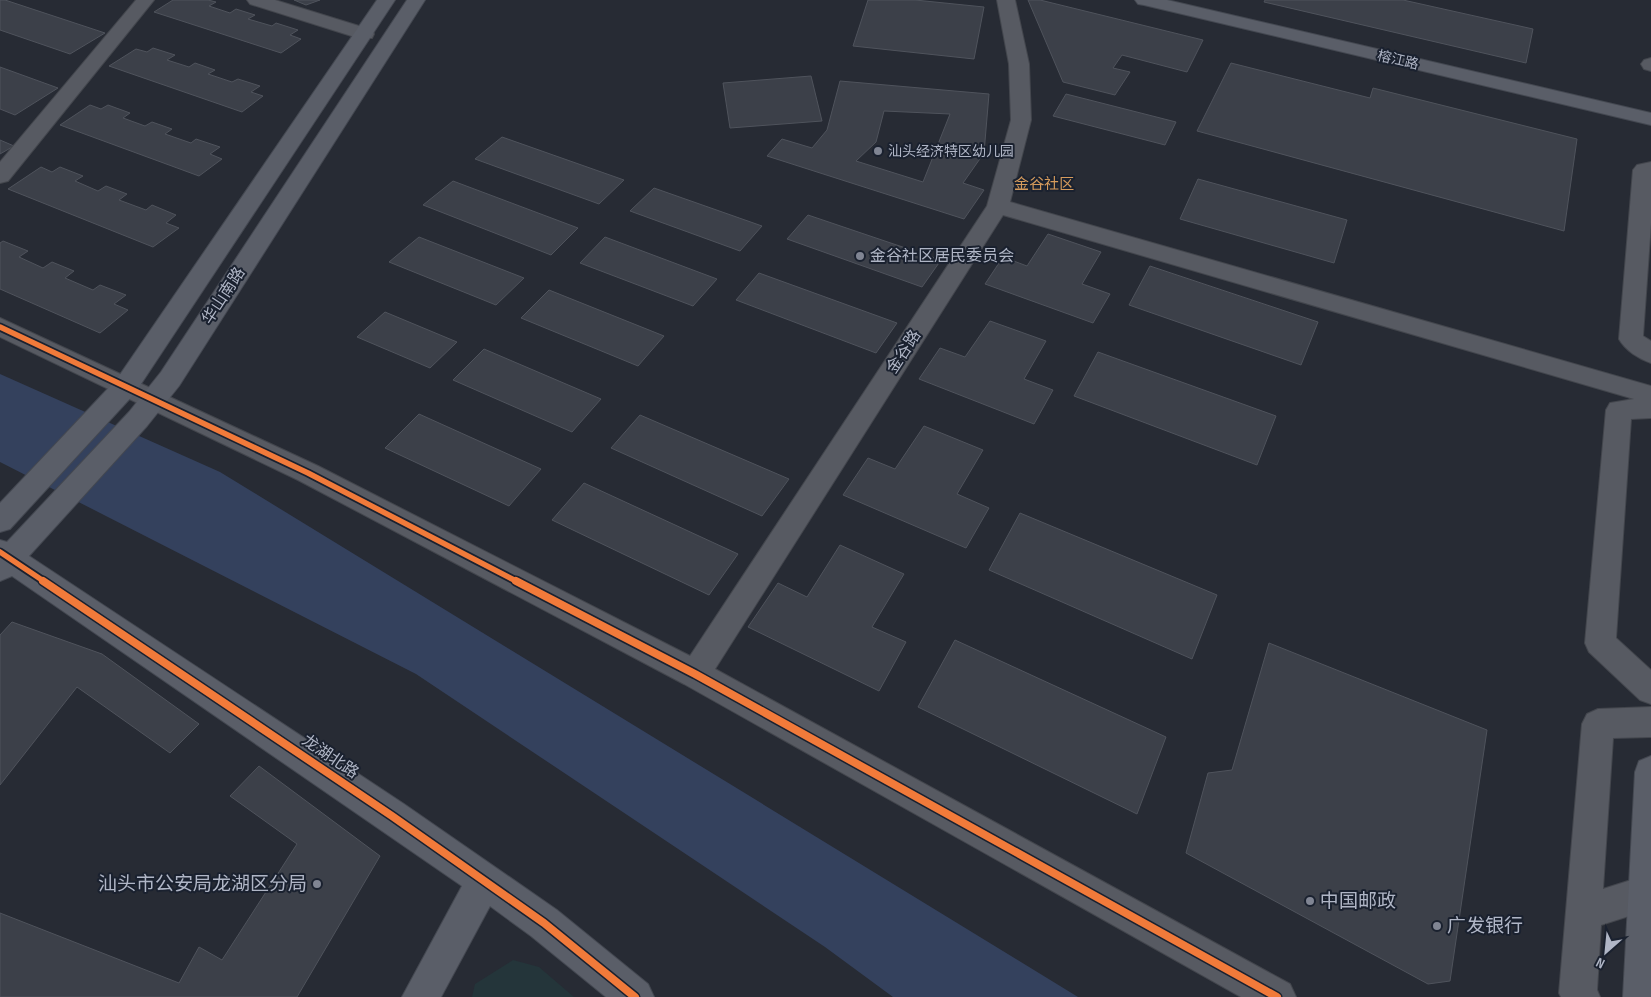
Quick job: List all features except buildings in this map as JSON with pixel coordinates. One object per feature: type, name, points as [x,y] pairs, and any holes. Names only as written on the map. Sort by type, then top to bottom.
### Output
[{"type":"street","points":[[0,176],[145,0]]},
{"type":"street","points":[[256,0],[365,34]]},
{"type":"street","name":"华山南路","points":[[0,521],[126,386],[365,34],[386,0]]},
{"type":"street","name":"华山南路","points":[[4,559],[58,508],[146,409],[175,370],[416,0]]},
{"type":"street","name":"金谷路","points":[[695,674],[998,206],[1021,120],[1019,64],[1006,0]]},
{"type":"street","name":"榕江路","points":[[1144,0],[1651,119]]},
{"type":"street","points":[[1651,168],[1644,170],[1631,339],[1651,354]]},
{"type":"street","points":[[998,206],[1651,395]]},
{"type":"street","points":[[0,327],[126,386],[146,409],[308,473],[695,674],[1277,997]]},
{"type":"street","points":[[1651,408],[1619,410],[1600,643],[1651,690]]},
{"type":"street","name":"龙湖北路","points":[[4,559],[484,880],[544,923],[635,997]]},
{"type":"street","points":[[1581,997],[1578,994],[1598,724],[1651,722]]},
{"type":"street","points":[[1642,997],[1651,772]]},
{"type":"street","points":[[421,997],[484,880]]},
{"type":"street","points":[[1584,913],[1646,893]]},
{"type":"shaded area","points":[[513,960],[539,967],[574,997],[472,997],[475,984]]},
{"type":"water","points":[[0,374],[220,472],[1078,997],[893,997],[825,947],[416,674],[0,462]]},
{"type":"cycle path","points":[[0,327],[308,473],[695,674],[1277,997]]},
{"type":"cycle path","points":[[0,552],[392,816],[544,923],[635,997]]},
{"type":"place","name":"汕头经济特区幼儿园","points":[[878,151]]},
{"type":"place","name":"金谷社区居民委员会","points":[[860,256]]},
{"type":"place","name":"汕头市公安局龙湖区分局","points":[[317,884]]},
{"type":"place","name":"中国邮政","points":[[1310,901]]},
{"type":"place","name":"广发银行","points":[[1437,926]]},
{"type":"district","name":"金谷社区","points":[[1044,184]]}]
